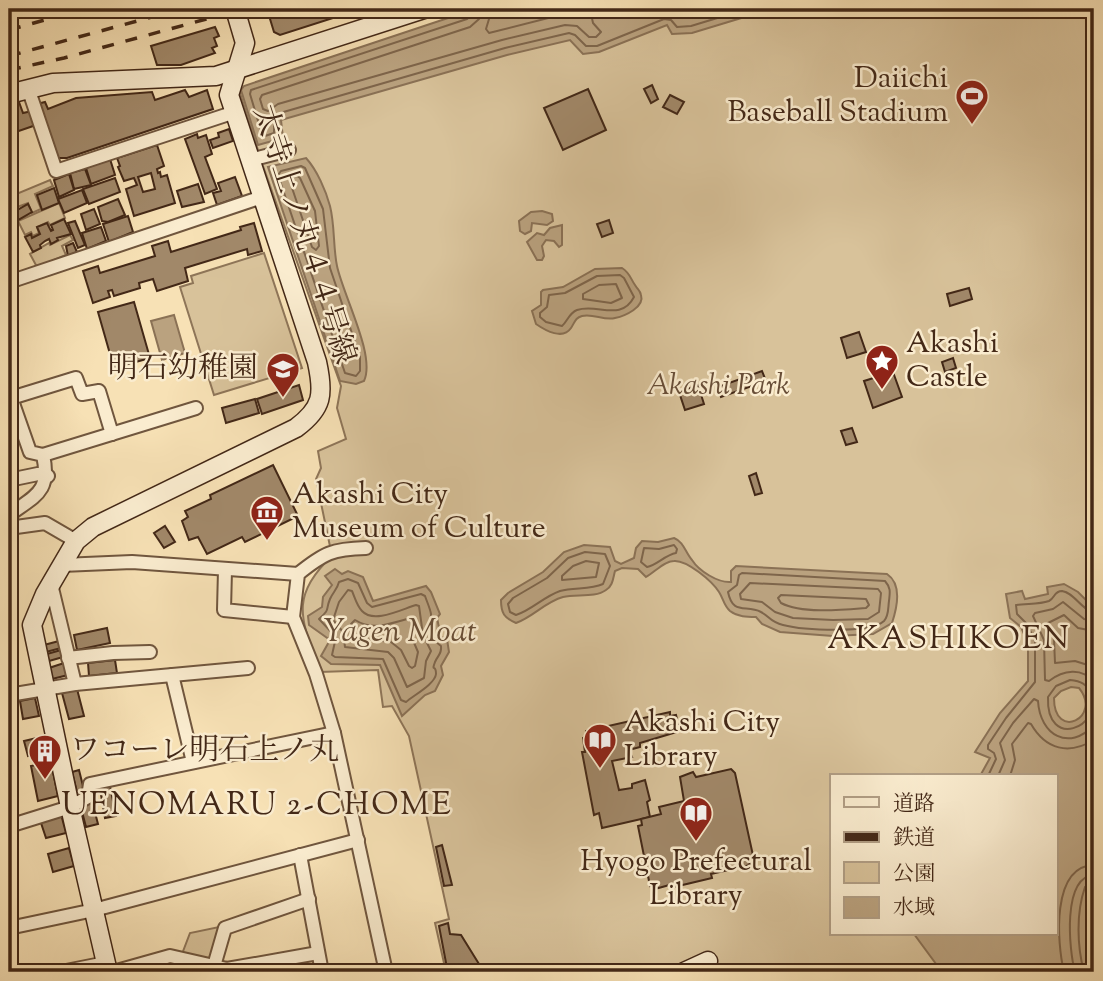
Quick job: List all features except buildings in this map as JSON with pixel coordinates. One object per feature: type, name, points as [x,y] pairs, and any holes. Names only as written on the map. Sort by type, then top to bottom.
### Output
[{"type":"street","name":"太寺上ノ丸４４号線","points":[[109,969],[70,807],[32,625],[51,584],[76,541],[93,527],[296,428],[309,418],[321,397],[317,362],[262,197],[255,158],[229,95],[245,43],[235,9]]},
{"type":"street","points":[[9,94],[53,83],[216,75],[424,9]]},
{"type":"street","points":[[28,88],[56,171],[234,112]]},
{"type":"street","points":[[255,158],[289,150]]},
{"type":"street","points":[[9,282],[262,197]]},
{"type":"street","points":[[112,434],[99,391],[82,394],[76,378],[10,395],[13,416],[30,452],[43,456],[196,408]]},
{"type":"street","points":[[9,515],[44,486],[48,476],[43,456]]},
{"type":"street","points":[[9,480],[38,474],[48,476]]},
{"type":"street","points":[[9,528],[45,523],[76,541]]},
{"type":"street","points":[[62,565],[132,562],[298,574],[322,555],[343,549],[366,548]]},
{"type":"street","points":[[225,570],[224,610],[293,617]]},
{"type":"street","points":[[298,574],[293,617],[317,674],[334,733],[386,972]]},
{"type":"street","points":[[51,584],[75,684]]},
{"type":"street","points":[[68,658],[150,652]]},
{"type":"street","points":[[9,695],[75,684],[248,668]]},
{"type":"street","points":[[172,675],[192,762]]},
{"type":"street","points":[[9,826],[70,807],[88,797],[90,784],[334,733]]},
{"type":"street","points":[[9,928],[94,910],[358,840]]},
{"type":"street","points":[[300,855],[322,972]]},
{"type":"street","points":[[214,966],[225,928],[309,899]]},
{"type":"street","points":[[61,972],[109,969],[170,956],[227,969],[318,953]]},
{"type":"street","points":[[684,972],[708,961]]},
{"type":"green space","name":"Akashi Park","points":[[485,9],[1094,9],[1094,972],[693,972],[690,963],[660,972],[446,972],[435,923],[449,919],[409,736],[392,706],[383,707],[378,670],[320,672],[304,624],[304,598],[309,585],[332,556],[316,479],[321,468],[318,451],[346,439],[337,408],[341,386],[239,90]]},
{"type":"green space","points":[[50,180],[53,186],[35,194],[41,209],[32,213],[28,203],[12,209],[9,197]]},
{"type":"green space","points":[[59,203],[65,218],[37,227],[39,233],[33,236],[31,232],[25,235],[18,221]]},
{"type":"green space","points":[[70,235],[73,240],[62,246],[66,255],[37,267],[30,254]]},
{"type":"green space","points":[[264,253],[302,368],[214,395],[180,287],[193,283],[191,276]]},
{"type":"green space","points":[[219,927],[210,960],[182,954],[190,933]]},
{"type":"water","points":[[475,9],[605,9],[608,17],[634,9],[771,9],[692,33],[672,34],[667,25],[599,52],[583,54],[570,40],[507,55],[281,120],[283,138],[258,145],[241,90],[244,86]]},
{"type":"water","points":[[306,158],[324,187],[328,200],[333,221],[337,266],[366,357],[364,381],[356,384],[340,381],[268,167]]},
{"type":"water","points":[[531,212],[552,214],[553,221],[547,225],[532,223],[531,231],[525,234],[520,231],[519,221]]},
{"type":"water","points":[[562,225],[562,245],[559,247],[554,241],[546,240],[542,246],[544,256],[542,260],[537,260],[527,242],[537,233],[544,235],[550,228]]},
{"type":"water","points":[[622,268],[641,293],[640,303],[633,310],[611,319],[582,316],[576,319],[568,332],[559,334],[549,332],[536,324],[532,311],[541,305],[543,290],[563,287],[595,269]]},
{"type":"water","points":[[174,315],[185,353],[162,360],[151,321]]},
{"type":"water","points":[[674,538],[699,568],[709,576],[726,582],[731,582],[731,571],[736,566],[887,574],[892,578],[896,590],[897,604],[892,623],[873,634],[833,636],[780,632],[762,624],[756,617],[739,616],[730,611],[716,587],[705,577],[692,567],[674,561],[646,577],[638,569],[622,568],[615,571],[606,590],[591,595],[557,599],[516,623],[503,612],[501,600],[508,593],[543,572],[564,552],[584,545],[610,547],[615,561],[621,564],[634,558],[636,548],[642,541],[658,542]]},
{"type":"water","name":"Yagen Moat","points":[[335,569],[342,574],[348,571],[363,577],[373,601],[426,586],[431,592],[440,614],[437,618],[441,637],[447,639],[449,652],[441,666],[443,675],[435,691],[425,695],[402,716],[380,665],[331,664],[321,656],[330,640],[309,625],[308,616],[322,607],[323,597],[332,585],[325,576]]},
{"type":"water","points":[[1064,584],[1078,592],[1094,608],[1094,880],[1087,915],[1086,938],[1091,972],[942,972],[915,936],[1058,936],[1058,774],[981,774],[990,758],[975,752],[1000,713],[1028,681],[1028,643],[1021,627],[1010,618],[1006,594],[1022,591],[1025,599],[1048,594],[1047,587]],"holes":[[[1071,687],[1079,688],[1085,699],[1082,716],[1076,720],[1068,722],[1061,719],[1056,711],[1054,698],[1061,691]]]},
{"type":"railway","points":[[9,30],[84,9]]},
{"type":"railway","points":[[9,56],[181,9]]},
{"type":"railway","points":[[9,70],[64,58],[243,9]]},
{"type":"place","name":"Daiichi Baseball Stadium","points":[[972,126]]},
{"type":"place","name":"Akashi Castle","points":[[882,391]]},
{"type":"place","name":"明石幼稚園","points":[[283,399]]},
{"type":"place","name":"Akashi City Museum of Culture","points":[[267,542]]},
{"type":"place","name":"Akashi City Library","points":[[600,770]]},
{"type":"place","name":"ワコーレ明石上ノ丸","points":[[45,781]]},
{"type":"place","name":"Hyogo Prefectural Library","points":[[696,843]]},
{"type":"district","name":"AKASHIKOEN","points":[[949,640]]},
{"type":"district","name":"UENOMARU 2-CHOME","points":[[257,806]]}]
